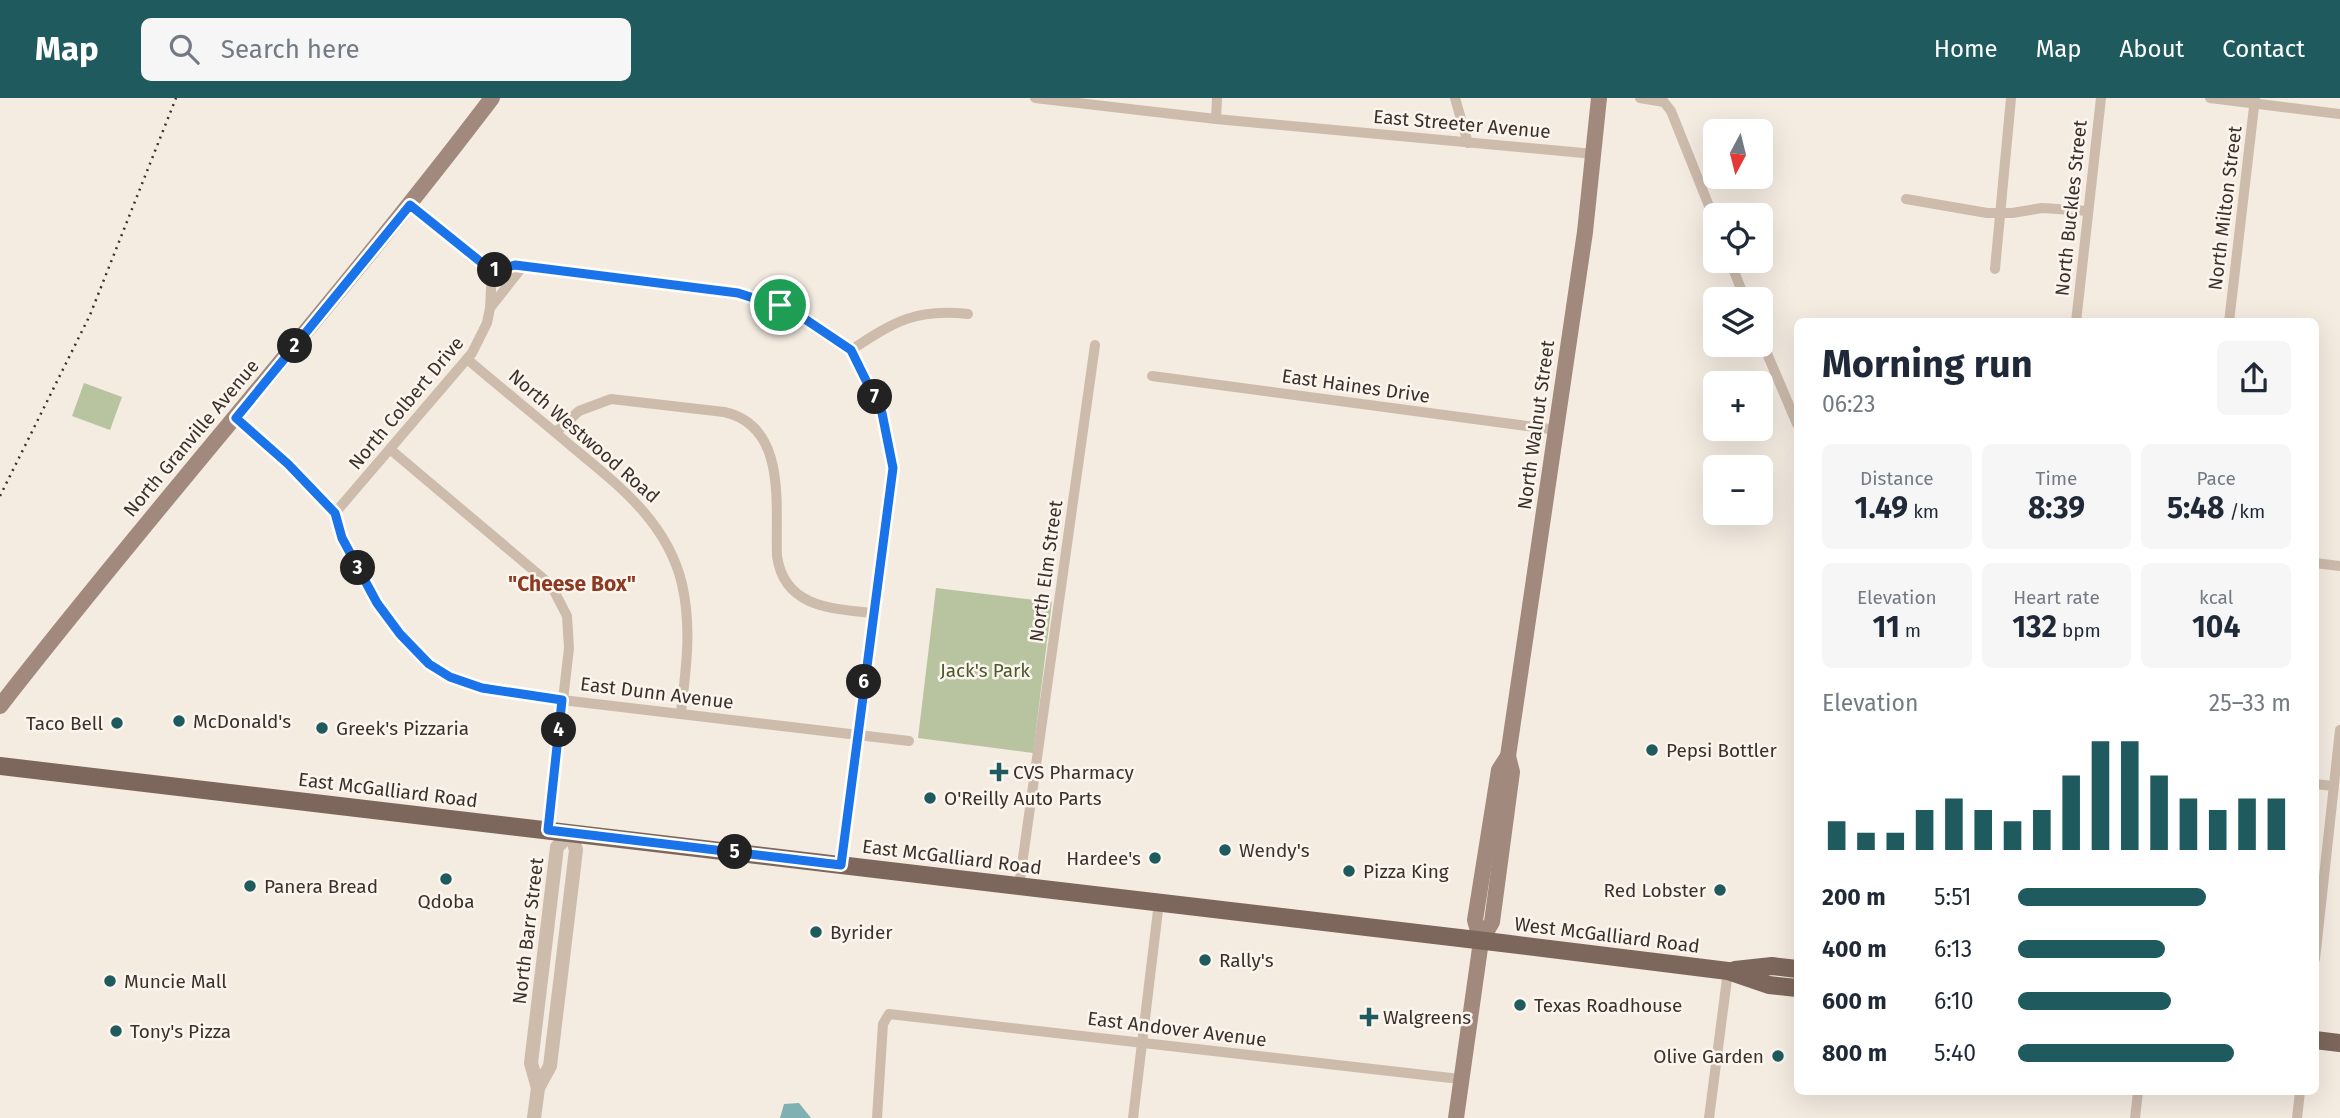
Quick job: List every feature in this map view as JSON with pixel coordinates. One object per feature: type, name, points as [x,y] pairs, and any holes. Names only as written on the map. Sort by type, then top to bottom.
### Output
[{"type":"main road","name":"North Granville Avenue","points":[[0,706],[117,558],[236,418],[410,205],[492,98]]},
{"type":"main road","name":"North Walnut Street","points":[[1456,1118],[1481,941],[1475,920],[1499,770],[1508,757],[1557,430],[1599,98]]},
{"type":"main road","name":"East McGalliard Road","points":[[0,765],[1481,941]]},
{"type":"main road","name":"West McGalliard Road","points":[[1481,941],[1728,971],[1769,985],[1794,988]]},
{"type":"main road","name":"West McGalliard Road","points":[[1728,971],[1772,966],[1794,969]]},
{"type":"main road","points":[[2319,1040],[2340,1043]]},
{"type":"street","name":"East Streeter Avenue","points":[[1035,98],[1080,100],[1216,119],[1594,154]]},
{"type":"street","points":[[1216,119],[1217,98]]},
{"type":"street","points":[[1455,98],[1468,143]]},
{"type":"street","points":[[1640,98],[1664,102],[1671,111],[1708,203]]},
{"type":"street","points":[[1995,269],[2011,98]]},
{"type":"street","name":"North Buckles Street","points":[[2076,318],[2101,98]]},
{"type":"street","points":[[2210,98],[2254,101],[2340,114]]},
{"type":"street","name":"North Milton Street","points":[[2229,318],[2254,101]]},
{"type":"street","points":[[1906,199],[1949,208],[2001,213],[2042,208],[2088,211]]},
{"type":"street","points":[[410,205],[492,271],[509,265],[523,266],[749,295],[793,311],[851,350],[882,413],[893,468],[841,865]]},
{"type":"street","name":"North Colbert Drive","points":[[490,308],[523,266]]},
{"type":"street","name":"North Colbert Drive","points":[[335,513],[467,359],[483,334],[490,308],[492,271]]},
{"type":"street","points":[[851,350],[905,318],[929,312],[968,314]]},
{"type":"street","name":"North Elm Street","points":[[1019,886],[1095,345]]},
{"type":"street","points":[[1769,357],[1794,417]]},
{"type":"street","name":"North Westwood Road","points":[[467,359],[634,499],[656,525],[682,584],[688,624],[688,653],[681,712]]},
{"type":"street","name":"East Haines Drive","points":[[1152,376],[1557,430]]},
{"type":"street","points":[[556,432],[579,411],[611,399],[724,412],[741,418],[760,433],[771,456],[777,556],[780,571],[788,585],[797,595],[817,606],[873,613]]},
{"type":"street","name":"East Dunn Avenue","points":[[236,418],[288,464],[335,513],[342,538],[377,603],[400,634],[429,664],[450,677],[482,688],[562,700],[909,741]]},
{"type":"street","name":"North Barr Street","points":[[391,450],[543,576],[556,591],[569,629],[548,830]]},
{"type":"street","points":[[2319,563],[2340,566]]},
{"type":"street","points":[[2319,921],[2340,730]]},
{"type":"street","points":[[2319,784],[2333,786]]},
{"type":"street","name":"North Barr Street","points":[[534,1118],[538,1088],[531,1063],[557,847],[570,833]]},
{"type":"street","points":[[1133,1118],[1159,902]]},
{"type":"street","points":[[1709,1118],[1728,971]]},
{"type":"street","name":"East Andover Avenue","points":[[877,1118],[883,1024],[889,1014],[1461,1079]]},
{"type":"street","points":[[2135,1118],[2138,1095]]},
{"type":"street","points":[[2297,1118],[2300,1095]]},
{"type":"green space","points":[[84,383],[122,397],[110,430],[72,416]]},
{"type":"green space","name":"Jack's Park","points":[[936,588],[1052,602],[1033,753],[918,738]]},
{"type":"water","points":[[799,1103],[811,1118],[780,1118],[784,1104]]},
{"type":"railway","points":[[0,496],[90,315],[176,98]]},
{"type":"place","name":"McDonald's","points":[[179,721]]},
{"type":"place","name":"Taco Bell","points":[[117,723]]},
{"type":"place","name":"Greek's Pizzaria","points":[[322,728]]},
{"type":"place","name":"Pepsi Bottler","points":[[1652,750]]},
{"type":"place","name":"CVS Pharmacy","points":[[999,772]]},
{"type":"place","name":"O'Reilly Auto Parts","points":[[930,798]]},
{"type":"place","name":"Wendy's","points":[[1225,850]]},
{"type":"place","name":"Hardee's","points":[[1155,858]]},
{"type":"place","name":"Pizza King","points":[[1349,871]]},
{"type":"place","name":"Qdoba","points":[[446,879]]},
{"type":"place","name":"Panera Bread","points":[[250,886]]},
{"type":"place","name":"Red Lobster","points":[[1720,890]]},
{"type":"place","name":"Byrider","points":[[816,932]]},
{"type":"place","name":"Rally's","points":[[1205,960]]},
{"type":"place","name":"Muncie Mall","points":[[110,981]]},
{"type":"place","name":"Texas Roadhouse","points":[[1520,1005]]},
{"type":"place","name":"Walgreens","points":[[1369,1017]]},
{"type":"place","name":"Tony's Pizza","points":[[116,1031]]},
{"type":"place","name":"Olive Garden","points":[[1778,1056]]},
{"type":"district","name":"\"Cheese Box\"","points":[[572,584]]},
{"type":"route","points":[[410,205],[492,271],[515,265],[738,293],[780,305],[851,350],[882,413],[893,468],[841,865],[548,830],[562,700],[482,688],[450,677],[429,664],[387,619],[377,603],[342,538],[335,513],[288,464],[236,418],[410,205]]}]
